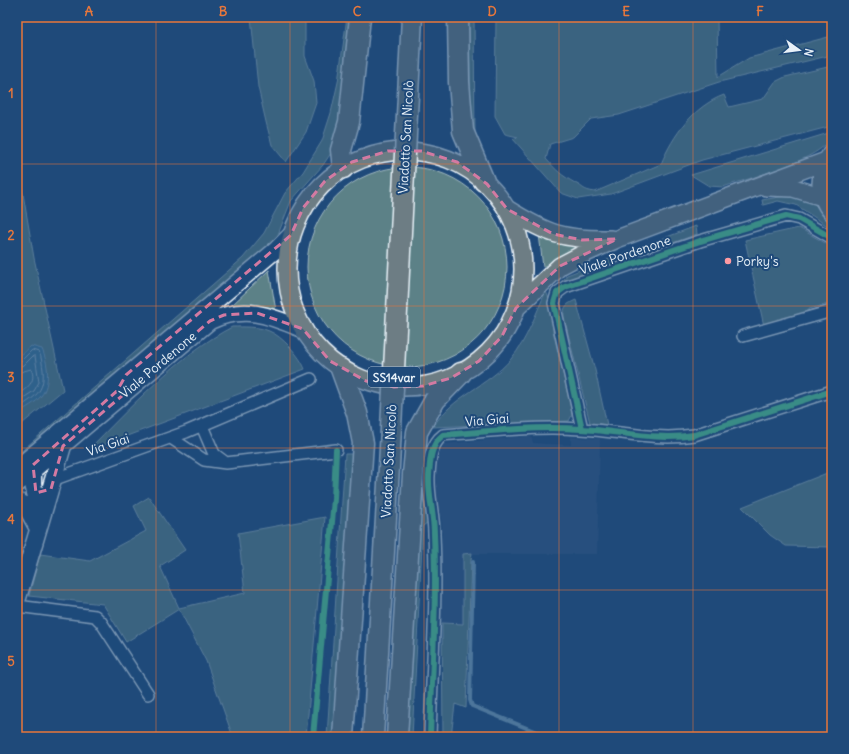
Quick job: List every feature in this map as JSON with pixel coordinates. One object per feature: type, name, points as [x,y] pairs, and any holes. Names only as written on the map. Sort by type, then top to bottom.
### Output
[{"type":"highway","points":[[343,168],[341,150],[349,122],[360,17]]},
{"type":"highway","name":"Viadotto San Nicolò","points":[[373,737],[389,467],[412,17]]},
{"type":"highway","points":[[458,17],[459,82],[463,131],[484,181]]},
{"type":"highway","points":[[341,369],[356,407],[361,425],[363,443],[343,737]]},
{"type":"highway","points":[[397,737],[413,474],[417,432],[435,400],[461,373]]},
{"type":"main road","name":"Viale Pordenone","points":[[415,151],[438,155],[453,161],[471,171],[484,181],[496,193],[507,209],[517,233],[522,257],[522,286],[516,308],[510,322],[497,343],[479,361],[461,373],[432,384],[398,387],[370,382],[341,369],[320,352],[302,329],[294,311],[287,283],[287,253],[291,235],[300,214],[311,196],[325,181],[356,161],[380,153],[415,151]]},
{"type":"main road","name":"Viale Pordenone","points":[[516,308],[560,266],[617,239],[760,186],[829,156]]},
{"type":"main road","name":"Viale Pordenone","points":[[829,156],[821,178],[823,197],[832,212]]},
{"type":"main road","name":"Viale Pordenone","points":[[760,186],[793,188],[823,197]]},
{"type":"main road","name":"Viale Pordenone","points":[[507,209],[532,225],[553,234],[582,240],[617,239]]},
{"type":"main road","name":"Viale Pordenone","points":[[17,468],[277,249],[291,235]]},
{"type":"main road","name":"Viale Pordenone","points":[[17,484],[210,321],[224,315],[241,312],[257,313],[302,329]]},
{"type":"main road","name":"Viale Pordenone","points":[[33,472],[33,465],[117,391],[126,375]]},
{"type":"main road","points":[[17,601],[38,528],[53,484],[63,446]]},
{"type":"main road","points":[[33,472],[39,510],[38,528]]},
{"type":"main road","points":[[17,500],[25,505],[38,528]]},
{"type":"street","name":"Viale Pordenone","points":[[582,429],[554,303],[557,293],[566,287],[700,241],[786,216],[799,219],[832,238]]},
{"type":"street","points":[[743,336],[832,312]]},
{"type":"street","points":[[226,463],[214,454],[202,426],[311,379]]},
{"type":"street","name":"Via Giai","points":[[430,737],[434,533],[429,497],[429,477],[434,446],[437,440],[443,435],[526,428],[582,429],[644,436],[681,437],[694,435],[832,390]]},
{"type":"street","name":"Via Giai","points":[[17,500],[36,494],[53,484],[202,426]]},
{"type":"street","points":[[171,438],[204,460],[226,463],[336,450]]},
{"type":"street","points":[[17,606],[95,616],[101,622],[148,694]]},
{"type":"highlighted area","points":[[388,151],[421,151],[457,162],[487,184],[507,209],[553,234],[582,240],[617,239],[560,266],[516,308],[502,336],[479,361],[451,378],[423,386],[394,387],[366,381],[330,361],[303,329],[257,313],[224,315],[210,321],[63,446],[51,489],[36,493],[33,465],[117,391],[126,375],[291,235],[303,208],[325,181],[352,162]]},
{"type":"shaded area","points":[[531,436],[533,443],[546,444],[571,445],[571,437],[600,439],[597,554],[463,554],[463,625],[442,623],[442,523],[435,490],[437,460],[444,444]]},
{"type":"green space","points":[[251,17],[305,17],[305,56],[314,81],[316,103],[306,132],[286,162],[272,145],[266,122],[258,87]]},
{"type":"green space","points":[[347,17],[352,17],[340,131],[333,150],[323,165],[291,201],[277,237],[265,252],[17,462],[17,455],[243,258],[264,233],[285,193],[303,172],[322,141],[331,113],[338,82]]},
{"type":"green space","points":[[469,17],[474,17],[475,142],[471,126]]},
{"type":"green space","points":[[496,17],[717,17],[718,77],[749,58],[832,36],[832,55],[719,82],[619,115],[591,119],[573,137],[550,144],[546,159],[556,170],[584,189],[595,192],[661,164],[678,132],[694,114],[713,100],[724,95],[729,107],[763,99],[775,82],[785,77],[832,66],[832,126],[702,160],[611,194],[578,199],[561,193],[513,139],[518,137],[505,134],[495,116]]},
{"type":"green space","points":[[832,132],[828,142],[803,159],[767,173],[723,187],[709,186],[691,175]]},
{"type":"green space","points":[[17,159],[34,258],[63,390],[17,428]]},
{"type":"green space","points":[[407,167],[436,171],[454,179],[478,196],[495,220],[503,238],[507,267],[503,296],[495,314],[478,338],[454,355],[436,363],[407,367],[378,363],[360,355],[336,338],[319,314],[311,296],[307,267],[311,238],[319,220],[336,196],[360,179],[378,171]]},
{"type":"green space","points":[[791,195],[810,200],[832,222],[832,229],[796,205],[778,201],[763,205],[762,200]]},
{"type":"green space","points":[[696,226],[697,234],[560,285],[567,275]]},
{"type":"green space","points":[[799,228],[832,247],[832,303],[809,309],[810,313],[764,326],[745,240]]},
{"type":"green space","points":[[539,234],[561,243],[578,247],[543,267]]},
{"type":"green space","points":[[269,270],[276,311],[251,305],[231,306]]},
{"type":"green space","points":[[546,291],[549,299],[553,331],[571,408],[572,415],[569,421],[433,427],[450,407],[492,377],[517,352],[535,317]]},
{"type":"green space","points":[[576,300],[595,370],[607,425],[590,423],[564,317],[564,310],[566,306]]},
{"type":"green space","points":[[232,327],[246,327],[269,331],[279,337],[290,347],[299,358],[305,369],[87,451],[155,383],[193,352]]},
{"type":"green space","points":[[426,444],[423,499],[428,522],[423,526],[412,737],[404,737],[419,471]]},
{"type":"green space","points":[[345,454],[353,454],[334,737],[327,737]]},
{"type":"green space","points":[[832,471],[832,547],[786,546],[770,535],[742,507]]},
{"type":"green space","points":[[149,497],[185,550],[160,566],[179,608],[245,593],[238,533],[325,517],[306,737],[233,737],[206,661],[179,609],[126,642],[103,604],[29,596],[40,554],[90,561],[146,531],[134,506]]},
{"type":"green space","points":[[472,553],[466,708],[455,704],[451,737],[443,737],[442,623],[463,624],[463,554]]},
{"type":"water","points":[[31,346],[42,349],[48,373],[46,386],[39,399],[18,413],[17,359]]},
{"type":"waterway","points":[[473,562],[470,700],[472,706],[549,737]]},
{"type":"cycle path","points":[[582,429],[554,303],[557,293],[565,287],[700,241],[786,216],[799,219],[832,238]]},
{"type":"cycle path","points":[[430,737],[435,559],[434,527],[429,491],[429,476],[430,459],[433,448],[443,435],[512,429],[564,428],[680,437],[694,435],[832,391]]},
{"type":"cycle path","points":[[313,737],[334,499],[336,450]]},
{"type":"place","name":"Porky's","points":[[728,261]]}]
